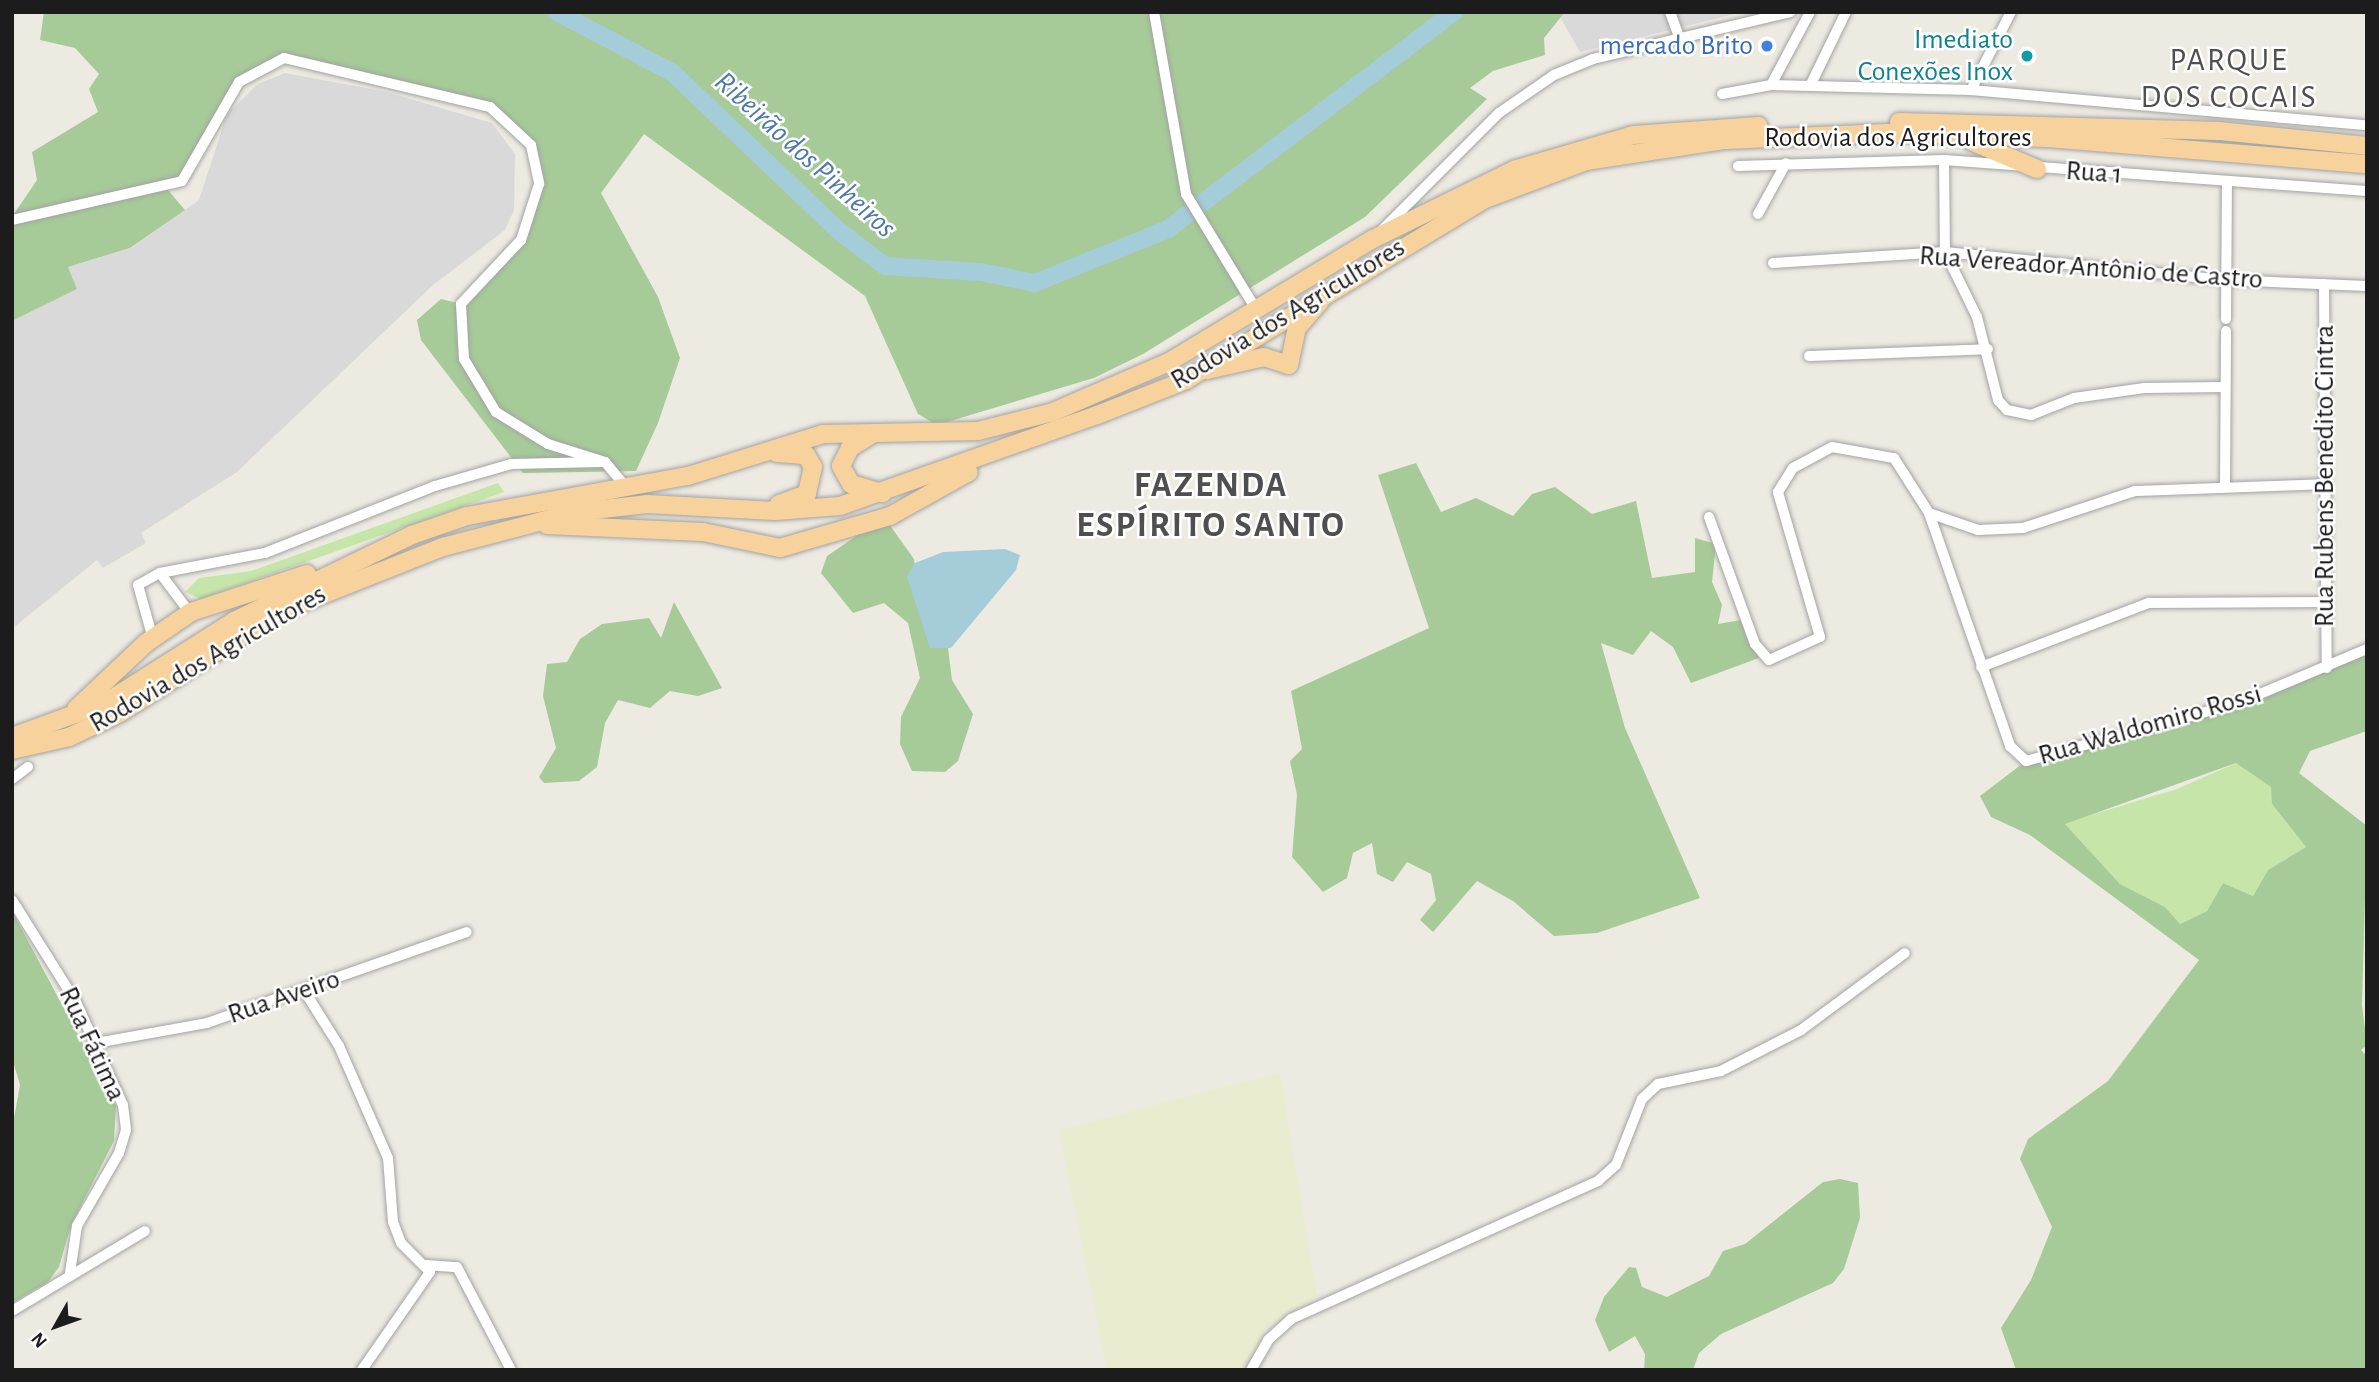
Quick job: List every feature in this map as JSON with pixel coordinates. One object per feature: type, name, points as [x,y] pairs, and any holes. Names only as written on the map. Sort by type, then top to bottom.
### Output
[{"type":"main road","name":"Rodovia dos Agricultores","points":[[12,737],[58,724],[337,566],[467,516],[627,488],[823,434],[978,431],[1053,412],[1169,362],[1373,239],[1548,158],[1634,135],[1697,128],[1999,123],[2236,132],[2367,146]]},
{"type":"main road","name":"Rodovia dos Agricultores","points":[[12,750],[68,737],[120,713],[257,625],[361,575],[576,512],[647,504],[826,508],[886,494],[1193,373],[1485,199],[1586,161],[1725,140],[1888,133],[2048,138],[2367,164]]},
{"type":"main road","points":[[1961,137],[2038,169]]},
{"type":"main road","points":[[1193,373],[1264,357],[1289,365],[1297,328],[1329,291]]},
{"type":"main road","points":[[872,434],[850,448],[844,477],[862,490],[886,494]]},
{"type":"main road","points":[[523,528],[679,530],[780,548],[810,544],[890,516],[1040,435]]},
{"type":"main road","points":[[734,508],[790,503],[813,482],[806,455],[749,455]]},
{"type":"main road","points":[[58,724],[153,639],[190,613],[337,566]]},
{"type":"street","points":[[1154,12],[1186,194],[1257,311]]},
{"type":"street","points":[[1670,12],[1681,40]]},
{"type":"street","points":[[1771,85],[1810,12]]},
{"type":"street","points":[[1811,84],[1846,12]]},
{"type":"street","points":[[1971,90],[2011,12]]},
{"type":"street","points":[[1373,239],[1532,88],[1593,59],[1789,13],[1799,33]]},
{"type":"street","points":[[12,220],[182,181],[228,95],[275,60],[302,59],[467,98],[518,128],[538,162],[539,184],[521,240],[461,304],[467,368],[479,392],[522,431],[605,462],[627,488]]},
{"type":"street","points":[[1722,94],[1771,85],[1811,84],[1971,90],[2367,125]]},
{"type":"street","points":[[1944,160],[1945,252],[1988,349],[1998,400],[2018,416],[2113,391],[2224,387]]},
{"type":"street","name":"Rua 1","points":[[1738,166],[1944,160],[2038,169],[2367,191]]},
{"type":"street","points":[[1758,214],[1786,163]]},
{"type":"street","points":[[2226,319],[2227,181]]},
{"type":"street","name":"Rua Vereador Antônio de Castro","points":[[1773,262],[1945,252],[2228,280],[2367,286]]},
{"type":"street","name":"Rua Rubens Benedito Cintra","points":[[2324,284],[2327,668]]},
{"type":"street","points":[[2225,484],[2226,331]]},
{"type":"street","points":[[1809,356],[1988,349]]},
{"type":"street","name":"Rua Waldomiro Rossi","points":[[1709,517],[1763,657],[1782,658],[1809,645],[1821,630],[1778,492],[1793,468],[1816,452],[1850,447],[1903,465],[1929,513],[2010,746],[2026,761],[2039,762],[2241,702],[2367,649]]},
{"type":"street","points":[[153,639],[138,585],[160,572],[265,552],[435,486],[511,464],[605,462]]},
{"type":"street","points":[[1929,513],[1965,527],[2002,531],[2135,491],[2225,484],[2324,484]]},
{"type":"street","points":[[160,572],[190,613]]},
{"type":"street","points":[[1981,667],[2149,603],[2325,601]]},
{"type":"street","points":[[12,779],[29,768]]},
{"type":"street","name":"Rua Fátima","points":[[12,900],[96,1043],[123,1105],[126,1130],[77,1226],[70,1273]]},
{"type":"street","name":"Rua Aveiro","points":[[96,1043],[207,1023],[304,992],[467,932]]},
{"type":"street","points":[[1251,1370],[1268,1340],[1291,1319],[1608,1174],[1642,1099],[1658,1084],[1721,1071],[1801,1030],[1905,953]]},
{"type":"street","points":[[304,992],[339,1046],[388,1158],[393,1222],[401,1243],[426,1265],[457,1267],[511,1370]]},
{"type":"street","points":[[12,1311],[70,1273],[145,1231]]},
{"type":"street","points":[[362,1370],[425,1282],[426,1265]]},
{"type":"shaded area","points":[[1565,12],[1743,12],[1580,52],[1560,17]]},
{"type":"shaded area","points":[[285,73],[387,92],[492,123],[515,154],[514,210],[505,230],[433,285],[237,472],[141,533],[146,543],[103,568],[97,560],[13,628],[12,644],[12,321],[77,289],[68,267],[131,248],[199,200],[227,114],[258,84]]},
{"type":"green space","points":[[44,12],[1565,12],[1544,38],[1545,55],[1493,71],[1470,88],[1487,99],[1365,217],[1143,354],[1094,378],[937,425],[918,414],[865,296],[644,134],[601,193],[658,297],[680,358],[658,423],[636,471],[523,473],[421,340],[417,320],[441,299],[461,304],[528,227],[538,162],[503,116],[284,58],[239,82],[199,158],[167,189],[185,210],[130,248],[68,267],[77,289],[12,321],[12,217],[37,180],[32,152],[98,112],[89,89],[99,74],[75,48],[40,40]]},
{"type":"green space","points":[[1416,463],[1441,512],[1476,498],[1513,516],[1532,494],[1555,487],[1592,514],[1636,501],[1652,578],[1695,572],[1695,538],[1716,544],[1712,582],[1722,605],[1718,624],[1741,620],[1759,658],[1691,683],[1673,647],[1651,631],[1633,655],[1601,643],[1625,728],[1700,898],[1597,933],[1554,936],[1513,901],[1477,881],[1433,932],[1420,920],[1436,900],[1431,874],[1407,862],[1393,882],[1377,874],[1372,843],[1353,853],[1347,878],[1323,892],[1292,857],[1297,795],[1290,761],[1302,749],[1291,691],[1429,628],[1378,475]]},
{"type":"green space","points":[[498,483],[504,492],[201,599],[185,592],[199,578],[251,571]]},
{"type":"green space","points":[[884,517],[914,559],[919,593],[948,648],[952,680],[973,714],[958,761],[945,772],[912,771],[900,744],[901,717],[920,678],[908,623],[884,603],[853,613],[821,573],[827,556]]},
{"type":"green space","points":[[674,602],[722,688],[698,696],[670,691],[650,708],[618,700],[605,723],[597,767],[579,781],[544,783],[539,777],[556,748],[543,696],[547,664],[567,662],[580,639],[602,624],[649,618],[661,638]]},
{"type":"green space","points":[[2367,649],[2367,731],[2310,751],[2299,773],[2367,826],[2362,1005],[2367,1045],[2361,1050],[2367,1056],[2367,1370],[2016,1370],[2001,1328],[2031,1280],[2052,1227],[2020,1159],[2028,1139],[2108,1081],[2199,960],[2030,835],[1991,817],[1980,796],[2026,761],[2241,702]],"holes":[[[2236,763],[2271,787],[2272,804],[2306,847],[2268,870],[2253,896],[2223,883],[2207,911],[2180,924],[2165,907],[2120,884],[2065,824]]]},
{"type":"green space","points":[[2236,763],[2272,787],[2272,804],[2306,847],[2268,870],[2253,896],[2223,883],[2207,911],[2180,924],[2165,907],[2120,884],[2064,823],[2177,789]]},
{"type":"green space","points":[[12,911],[116,1106],[114,1141],[71,1225],[59,1267],[48,1282],[12,1303],[12,1129],[20,1085],[12,1058]]},
{"type":"green space","points":[[1280,1073],[1317,1297],[1265,1329],[1246,1370],[1107,1370],[1059,1130]]},
{"type":"green space","points":[[1840,1179],[1858,1183],[1860,1218],[1844,1269],[1833,1283],[1721,1334],[1699,1353],[1693,1370],[1644,1370],[1645,1354],[1635,1336],[1609,1352],[1595,1320],[1604,1297],[1629,1267],[1636,1268],[1642,1287],[1667,1297],[1709,1276],[1723,1251],[1745,1244],[1823,1182]]},
{"type":"water","points":[[1005,549],[1020,555],[1016,570],[951,648],[930,648],[907,577],[915,563],[943,552]]},
{"type":"waterway","name":"Ribeirão dos Pinheiros","points":[[557,12],[673,73],[839,231],[885,266],[981,272],[1035,283],[1168,229],[1454,12]]},
{"type":"place","name":"mercado Brito","points":[[1767,46]]},
{"type":"place","name":"Imediato Conexões Inox","points":[[2027,56]]},
{"type":"district","name":"PARQUE DOS COCAIS","points":[[2229,80]]},
{"type":"district","name":"FAZENDA ESPÍRITO SANTO","points":[[1211,506]]}]
